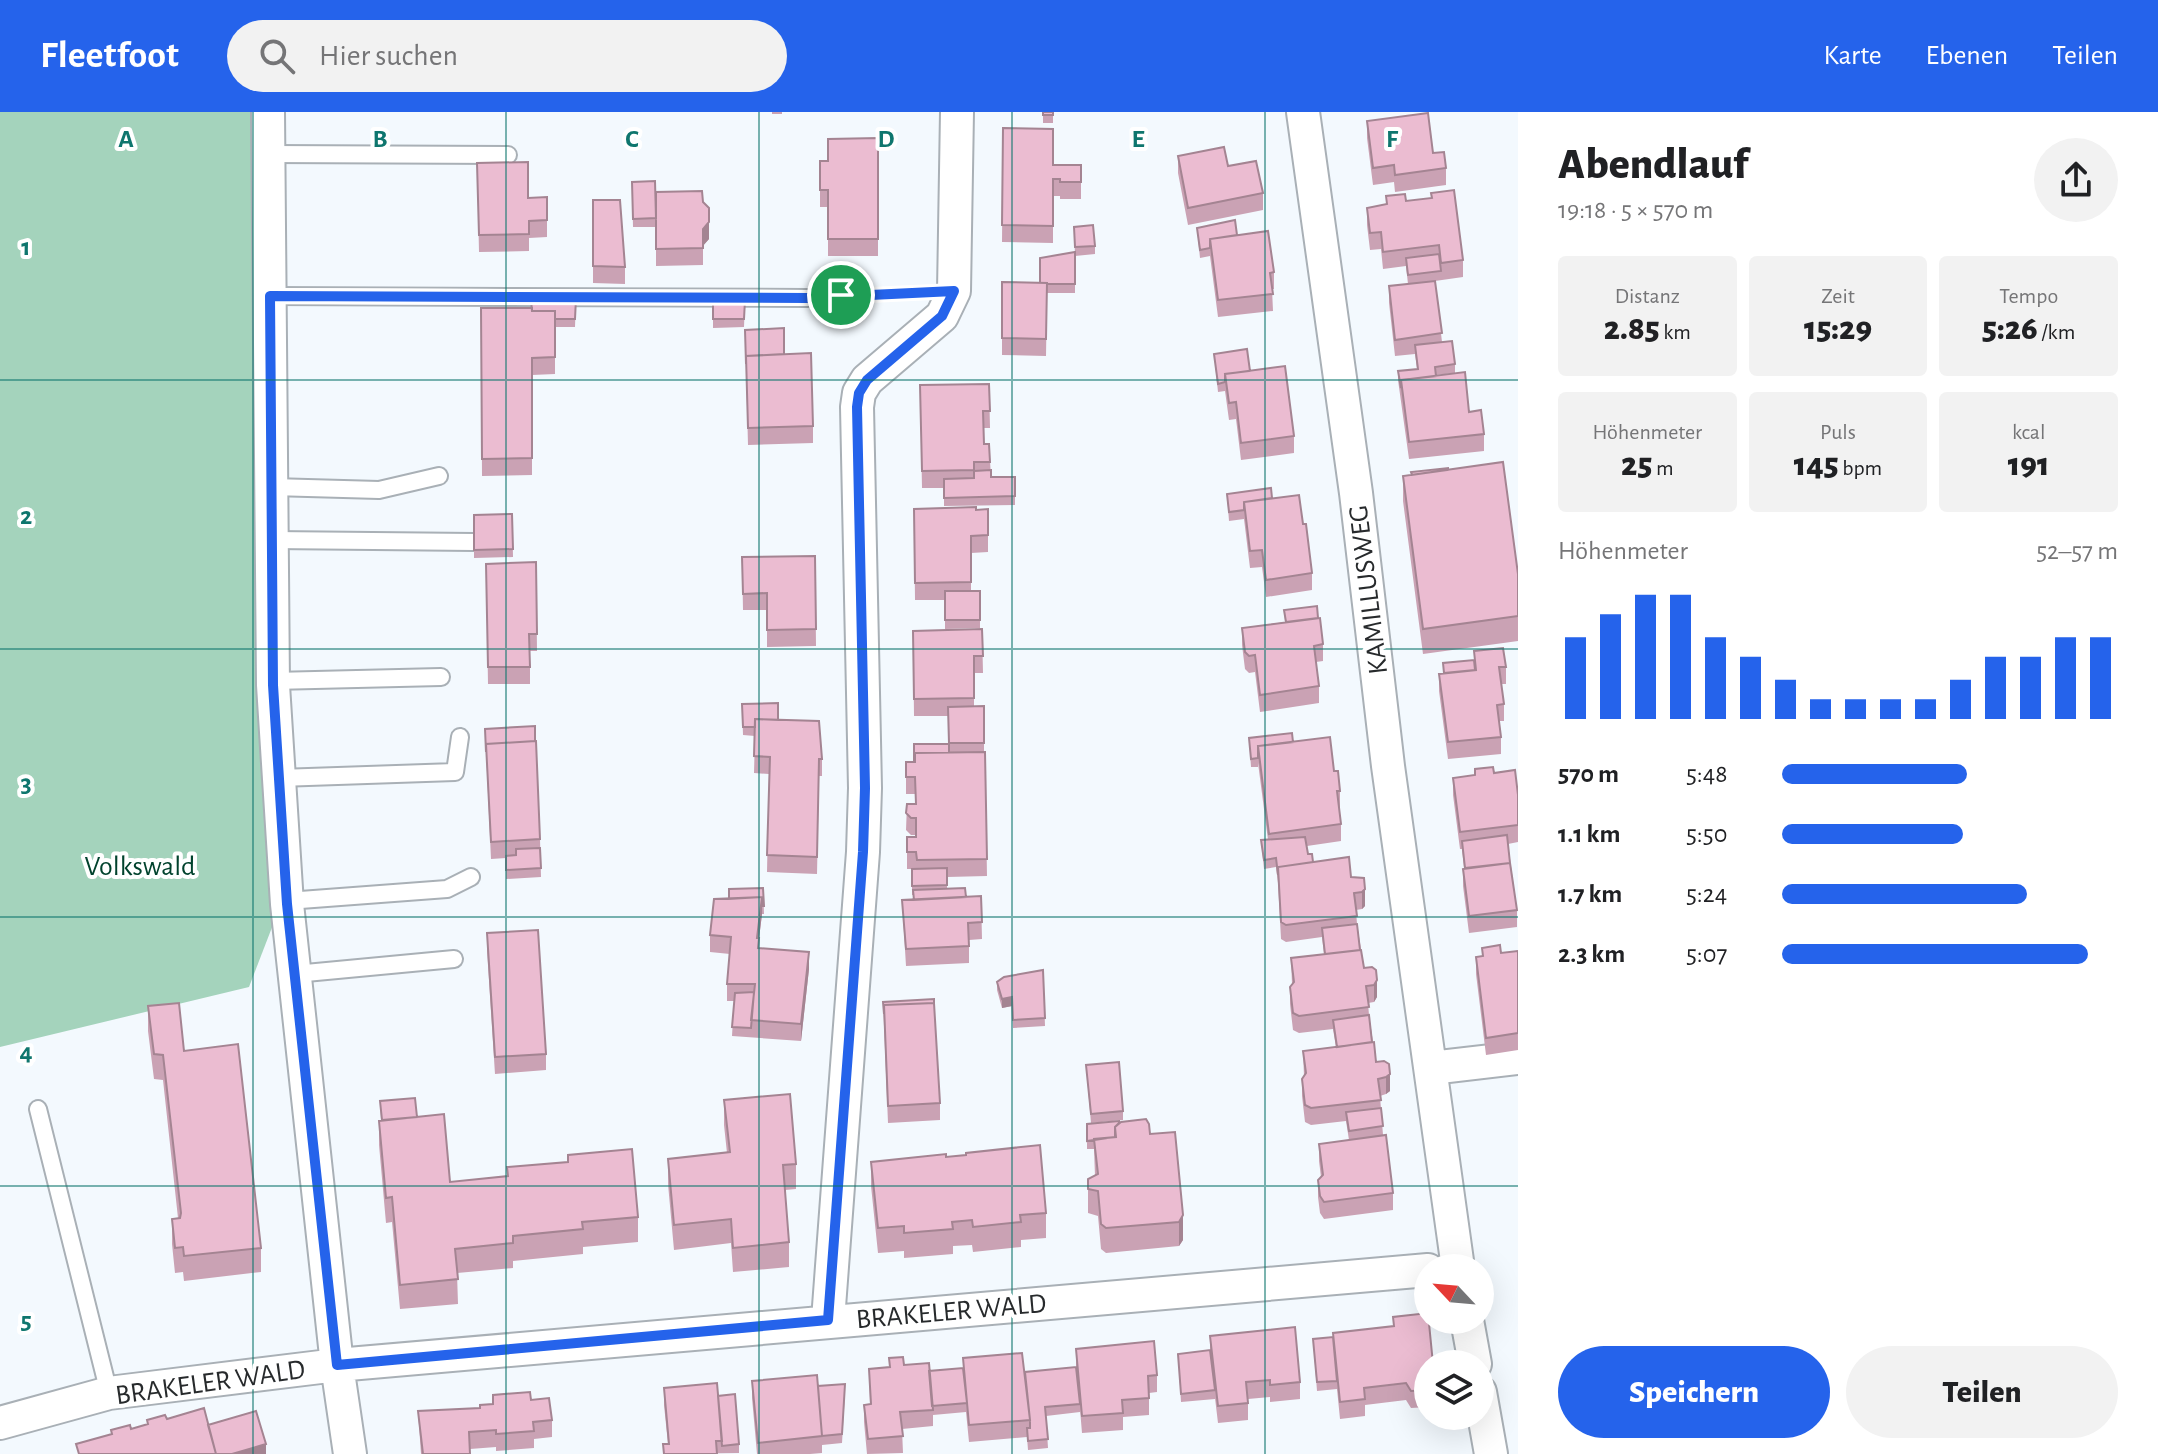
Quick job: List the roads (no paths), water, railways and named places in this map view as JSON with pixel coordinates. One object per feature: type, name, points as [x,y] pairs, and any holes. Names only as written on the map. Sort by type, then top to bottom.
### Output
[{"type":"street","points":[[268,112],[273,681],[287,901],[337,1365],[350,1454]]},
{"type":"street","points":[[828,1320],[865,800],[857,407],[859,393],[867,380],[942,316],[954,291],[957,112]]},
{"type":"street","name":"KAMILLUSWEG","points":[[1303,112],[1356,493],[1388,766],[1456,1254]]},
{"type":"street","points":[[1431,1068],[1518,1058]]},
{"type":"street","name":"BRAKELER WALD","points":[[0,1423],[109,1393],[337,1365],[1414,1271]]},
{"type":"street","points":[[1487,1430],[1491,1454]]},
{"type":"lane","points":[[268,154],[508,155]]},
{"type":"lane","points":[[270,296],[808,298]]},
{"type":"lane","points":[[272,487],[379,490],[439,476]]},
{"type":"lane","points":[[272,540],[474,542]]},
{"type":"lane","points":[[273,681],[441,677]]},
{"type":"lane","points":[[279,778],[455,772],[460,737]]},
{"type":"lane","points":[[287,901],[447,889],[471,877]]},
{"type":"lane","points":[[295,974],[454,959]]},
{"type":"lane","points":[[38,1109],[109,1393]]},
{"type":"park label","name":"Volkswald","points":[[140,865]]}]
